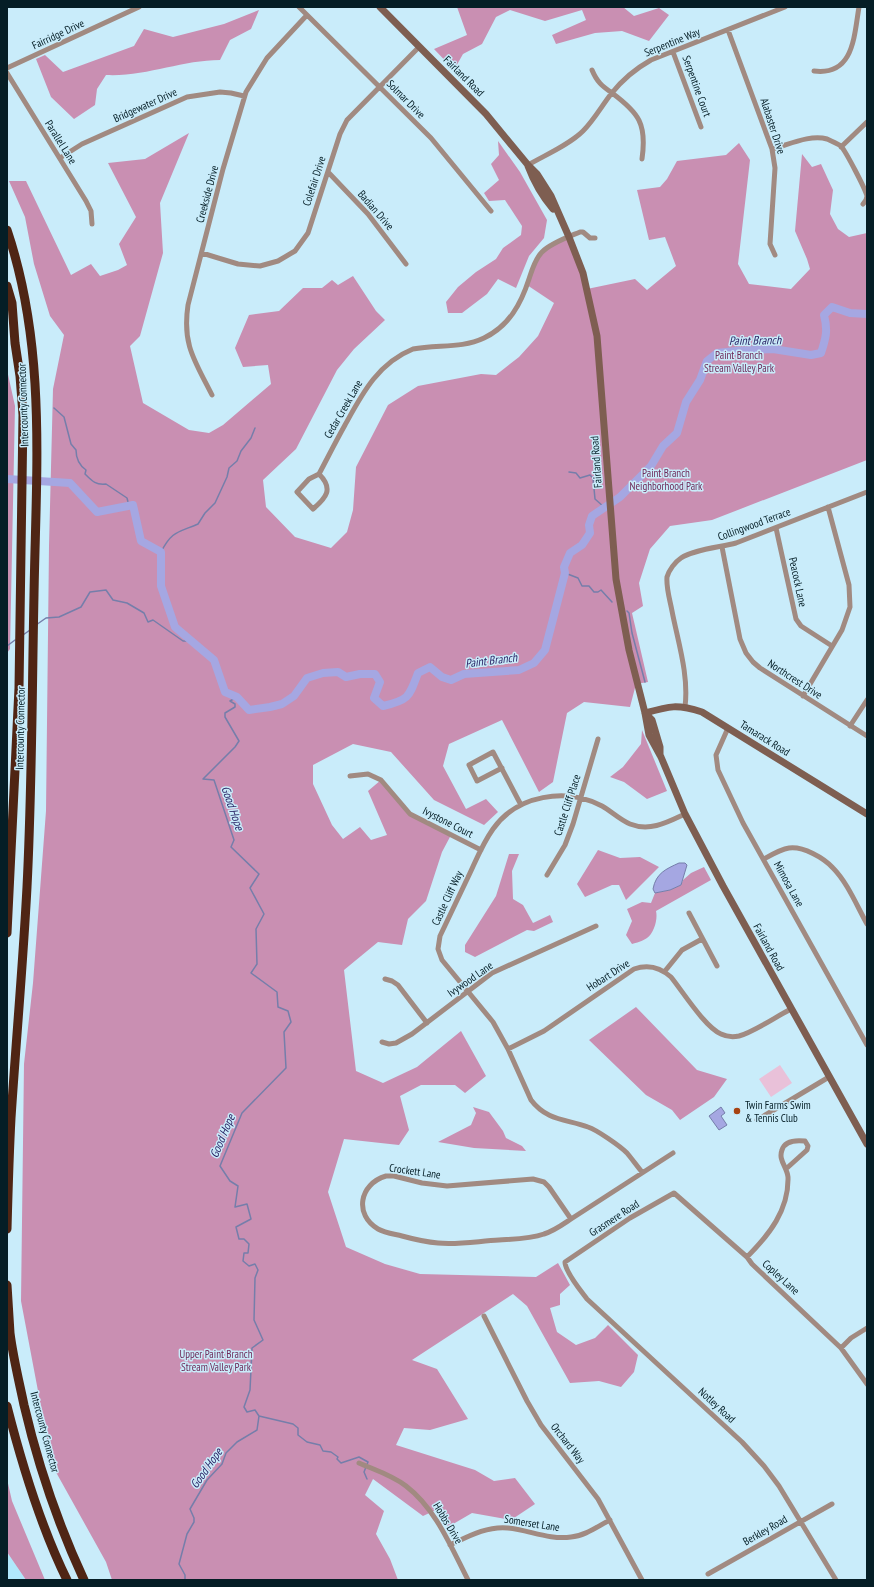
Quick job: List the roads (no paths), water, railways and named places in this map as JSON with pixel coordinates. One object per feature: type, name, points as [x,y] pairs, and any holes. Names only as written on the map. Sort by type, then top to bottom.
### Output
[{"type":"highway","name":"Intercounty Connector","points":[[7,230],[13,248],[32,338],[37,415],[27,886],[11,1121],[7,1229]]},
{"type":"highway","name":"Intercounty Connector","points":[[7,286],[12,304],[23,415],[19,688],[7,933]]},
{"type":"highway","name":"Intercounty Connector","points":[[7,1285],[10,1334],[34,1446],[69,1547],[84,1580]]},
{"type":"highway","points":[[7,1406],[18,1450],[44,1529],[67,1580]]},
{"type":"main road","name":"Fairland Road","points":[[380,7],[486,114],[537,174],[551,196],[557,213],[569,237],[583,273],[597,336],[616,579],[636,684],[645,713],[649,735],[685,814],[723,886],[829,1077],[867,1142]]},
{"type":"main road","name":"Tamarack Road","points":[[645,713],[666,707],[685,707],[702,712],[867,814]]},
{"type":"street","name":"Fairridge Drive","points":[[7,68],[139,7]]},
{"type":"street","name":"Solmar Drive","points":[[299,7],[431,138],[491,211]]},
{"type":"street","name":"Serpentine Way","points":[[528,165],[582,132],[626,77],[640,66],[650,60],[674,52],[785,7]]},
{"type":"street","points":[[814,71],[824,72],[835,69],[848,57],[852,45],[859,7]]},
{"type":"street","name":"Creekside Drive","points":[[212,395],[190,352],[187,342],[186,320],[188,305],[223,169],[244,96],[267,58],[307,15]]},
{"type":"street","name":"Alabaster Drive","points":[[728,30],[772,149],[775,168],[770,244],[775,255]]},
{"type":"street","name":"Colefair Drive","points":[[202,253],[249,266],[269,264],[287,257],[303,242],[308,233],[340,134],[347,120],[419,46]]},
{"type":"street","name":"Serpentine Court","points":[[674,52],[701,127]]},
{"type":"street","points":[[592,70],[596,81],[629,106],[640,121],[644,135],[642,159]]},
{"type":"street","name":"Parallel Lane","points":[[7,73],[91,211],[92,224]]},
{"type":"street","name":"Bridgewater Drive","points":[[60,158],[82,144],[187,97],[210,92],[232,93],[244,96]]},
{"type":"street","points":[[841,147],[867,122]]},
{"type":"street","points":[[772,149],[816,138],[826,139],[841,147],[858,176],[867,196],[863,204]]},
{"type":"street","name":"Badian Drive","points":[[328,172],[368,214],[406,264]]},
{"type":"street","name":"Cedar Creek Lane","points":[[319,474],[325,480],[327,494],[325,498],[313,509],[297,492],[309,480],[319,474],[361,395],[376,375],[396,358],[412,349],[468,344],[493,333],[508,320],[519,306],[524,297],[536,259],[541,252],[569,237],[584,232],[590,238],[595,238]]},
{"type":"street","name":"Collingwood Terrace","points":[[685,707],[686,683],[667,588],[669,571],[681,557],[692,552],[722,547],[776,528],[867,492]]},
{"type":"street","points":[[802,696],[848,618],[850,607],[851,598],[849,585],[828,507]]},
{"type":"street","name":"Peacock Lane","points":[[776,528],[796,619],[801,626],[832,646]]},
{"type":"street","name":"Northcrest Drive","points":[[722,547],[740,639],[752,662],[802,696],[867,736]]},
{"type":"street","points":[[850,726],[867,700]]},
{"type":"street","name":"Mimosa Lane","points":[[728,728],[716,755],[718,770],[743,823],[867,1045]]},
{"type":"street","name":"Castle Cliff Place","points":[[547,874],[564,845],[573,824],[598,739]]},
{"type":"street","points":[[502,768],[477,781],[468,765],[493,752],[502,768],[521,805]]},
{"type":"street","name":"Ivystone Court","points":[[350,776],[368,774],[381,780],[410,814],[481,850]]},
{"type":"street","name":"Castle Cliff Way","points":[[642,1172],[626,1152],[596,1131],[588,1127],[554,1118],[545,1114],[536,1107],[528,1094],[494,1022],[444,965],[438,949],[440,936],[481,850],[498,824],[509,812],[521,805],[533,799],[557,795],[581,798],[602,806],[630,824],[640,826],[660,826],[685,814]]},
{"type":"street","points":[[764,859],[788,848],[800,848],[807,850],[832,866],[867,924]]},
{"type":"street","points":[[689,914],[717,966]]},
{"type":"street","name":"Ivywood Lane","points":[[382,1042],[389,1044],[396,1043],[412,1034],[492,973],[596,926]]},
{"type":"street","points":[[702,939],[682,950],[665,971],[709,1025],[721,1034],[739,1036],[791,1008]]},
{"type":"street","name":"Hobart Drive","points":[[508,1049],[544,1031],[634,969],[648,966],[665,971]]},
{"type":"street","points":[[385,979],[398,985],[427,1023]]},
{"type":"street","points":[[758,1120],[829,1077]]},
{"type":"street","points":[[747,1257],[768,1234],[782,1210],[788,1190],[787,1168],[781,1157],[781,1152],[784,1146],[788,1142],[805,1141],[808,1146],[807,1150],[787,1168]]},
{"type":"street","name":"Crockett Lane","points":[[571,1219],[549,1187],[544,1182],[533,1179],[447,1186],[422,1183],[394,1176],[386,1176],[374,1181],[367,1188],[362,1200],[365,1215],[369,1222],[378,1230],[423,1241],[437,1243],[534,1237],[556,1229],[673,1153]]},
{"type":"street","name":"Copley Lane","points":[[674,1192],[747,1257],[752,1264],[841,1348],[867,1384]]},
{"type":"street","name":"Grasmere Road","points":[[566,1262],[630,1218],[674,1192]]},
{"type":"street","name":"Notley Road","points":[[566,1262],[565,1266],[587,1299],[742,1442],[764,1466],[801,1521],[836,1580]]},
{"type":"street","name":"Orchard Way","points":[[484,1316],[527,1401],[541,1424],[586,1482],[610,1520],[642,1580]]},
{"type":"street","points":[[841,1348],[851,1338],[867,1328]]},
{"type":"street","name":"Hobbs Drive","points":[[359,1463],[388,1475],[406,1486],[421,1500],[434,1516],[468,1580]]},
{"type":"street","name":"Berkley Road","points":[[708,1574],[832,1504]]},
{"type":"street","name":"Somerset Lane","points":[[450,1545],[474,1533],[494,1528],[508,1528],[559,1538],[573,1537],[585,1533],[610,1520]]},
{"type":"waterway","name":"Paint Branch","points":[[7,479],[70,483],[97,512],[133,505],[141,541],[161,552],[161,586],[175,627],[214,660],[225,692],[237,697],[249,710],[282,704],[294,696],[307,678],[323,673],[338,672],[346,677],[360,674],[375,674],[380,682],[374,698],[383,706],[398,702],[407,696],[418,673],[430,667],[442,677],[451,680],[464,674],[519,670],[534,663],[545,650],[565,573],[564,567],[570,553],[582,545],[590,533],[589,525],[592,516],[620,497],[651,466],[663,446],[677,433],[686,402],[700,380],[707,361],[717,353],[736,351],[773,349],[811,355],[821,353],[826,334],[824,315],[832,307],[850,313],[867,314]]},
{"type":"waterway","points":[[54,408],[64,417],[71,444],[76,450],[77,459],[86,470],[85,474],[95,482],[106,484],[127,498],[129,506]]},
{"type":"waterway","points":[[161,552],[172,536],[198,524],[205,513],[215,503],[227,477],[229,468],[237,461],[241,451],[251,438],[255,428]]},
{"type":"waterway","points":[[569,472],[576,473],[580,478],[590,475],[593,478],[595,499],[604,507]]},
{"type":"waterway","points":[[565,573],[578,578],[582,586],[589,586],[594,592],[601,590],[612,602]]},
{"type":"waterway","points":[[36,625],[46,618],[59,617],[81,607],[90,592],[106,590],[113,600],[127,603],[144,613],[148,622],[153,620],[183,641],[192,641]]},
{"type":"waterway","points":[[627,611],[629,613],[632,633],[645,682]]},
{"type":"waterway","points":[[23,635],[30,630]]},
{"type":"waterway","points":[[7,646],[15,640]]},
{"type":"waterway","name":"Good Hope","points":[[185,1580],[185,1575],[179,1564],[187,1534],[194,1522],[190,1509],[207,1480],[222,1464],[226,1453],[237,1442],[257,1430],[259,1416],[255,1410],[247,1412],[244,1407],[250,1390],[252,1348],[263,1340],[254,1320],[255,1278],[258,1270],[255,1264],[249,1266],[243,1261],[244,1253],[248,1253],[249,1244],[244,1239],[239,1239],[236,1227],[251,1219],[247,1204],[235,1207],[238,1186],[230,1181],[220,1166],[242,1113],[286,1068],[284,1032],[291,1022],[288,1011],[278,1007],[277,992],[251,973],[257,964],[256,929],[264,914],[250,888],[259,874],[231,847],[234,840],[214,780],[203,779],[235,747],[239,741],[225,717],[225,713],[235,707],[235,704],[230,701],[237,697]]},
{"type":"waterway","points":[[259,1416],[293,1424],[298,1428],[298,1435],[307,1442],[320,1445],[323,1451],[331,1452],[338,1457],[337,1459],[341,1463],[359,1457],[368,1462],[364,1472],[367,1479]]},
{"type":"place","name":"Twin Farms Swim & Tennis Club","points":[[737,1111]]},
{"type":"park label","name":"Paint Branch Stream Valley Park","points":[[739,361]]},
{"type":"park label","name":"Paint Branch Neighborhood Park","points":[[666,479]]},
{"type":"park label","name":"Upper Paint Branch Stream Valley Park","points":[[216,1360]]}]
